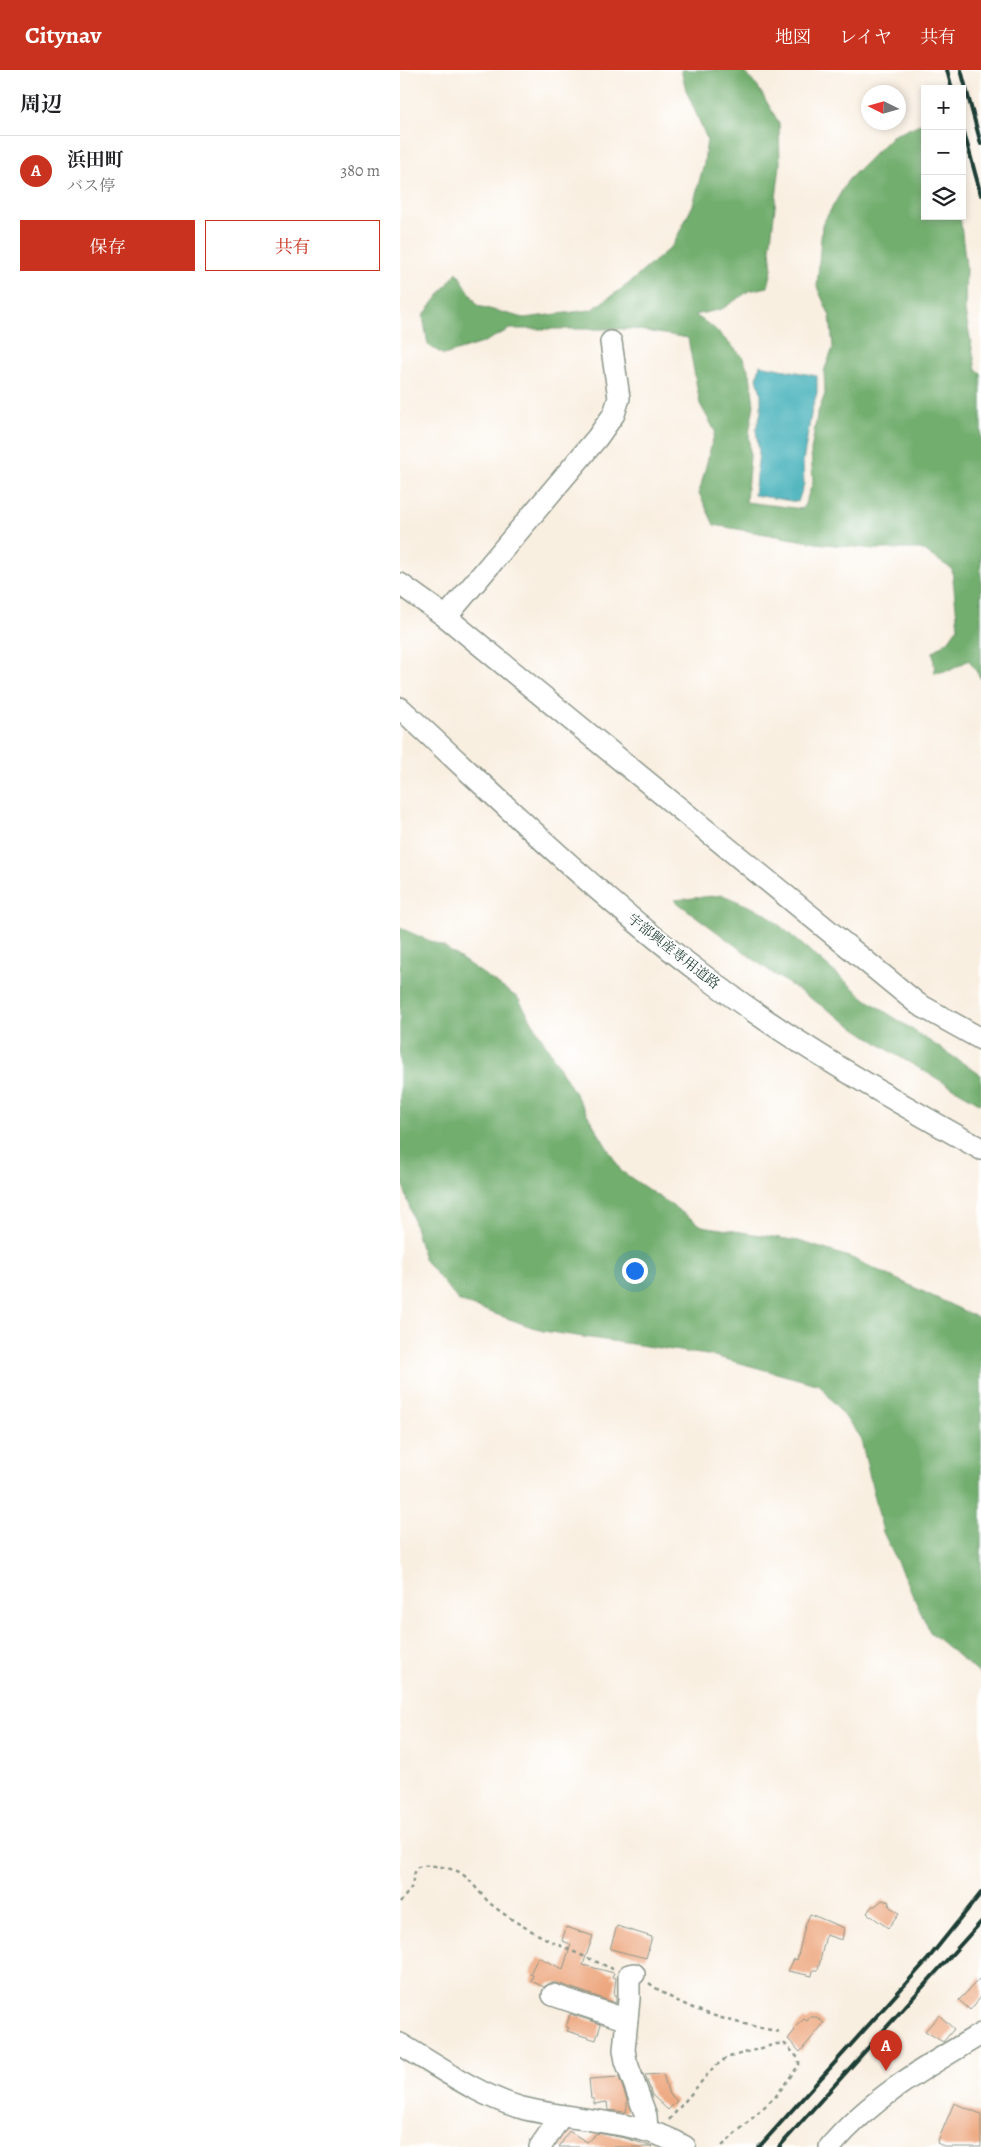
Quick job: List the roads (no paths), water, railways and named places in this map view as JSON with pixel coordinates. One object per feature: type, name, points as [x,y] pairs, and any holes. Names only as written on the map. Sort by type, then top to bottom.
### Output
[{"type":"street","points":[[446,617],[597,438],[614,414],[620,398],[611,342]]},
{"type":"street","points":[[400,584],[446,617],[918,1004],[981,1039]]},
{"type":"street","name":"宇部興産専用道路","points":[[400,708],[593,886],[703,976],[787,1033],[896,1102],[981,1149]]},
{"type":"street","points":[[631,1975],[624,2050],[626,2061],[653,2132]]},
{"type":"street","points":[[552,1995],[626,2020]]},
{"type":"street","points":[[830,2147],[842,2133],[886,2094],[981,2034]]},
{"type":"street","points":[[400,2044],[492,2097],[520,2107],[561,2116],[653,2132],[685,2147]]},
{"type":"street","points":[[540,2147],[561,2116]]},
{"type":"water","points":[[760,365],[817,376],[817,393],[812,409],[803,462],[804,484],[798,502],[754,495],[759,453],[756,429],[761,412],[761,393],[757,378]]},
{"type":"railway","points":[[947,70],[951,85]]},
{"type":"railway","points":[[961,70],[981,144]]},
{"type":"railway","points":[[963,130],[981,195]]},
{"type":"railway","points":[[759,2147],[928,1959],[981,1893]]},
{"type":"railway","points":[[779,2147],[981,1922]]},
{"type":"place","name":"浜田町","points":[[886,2071]]}]
